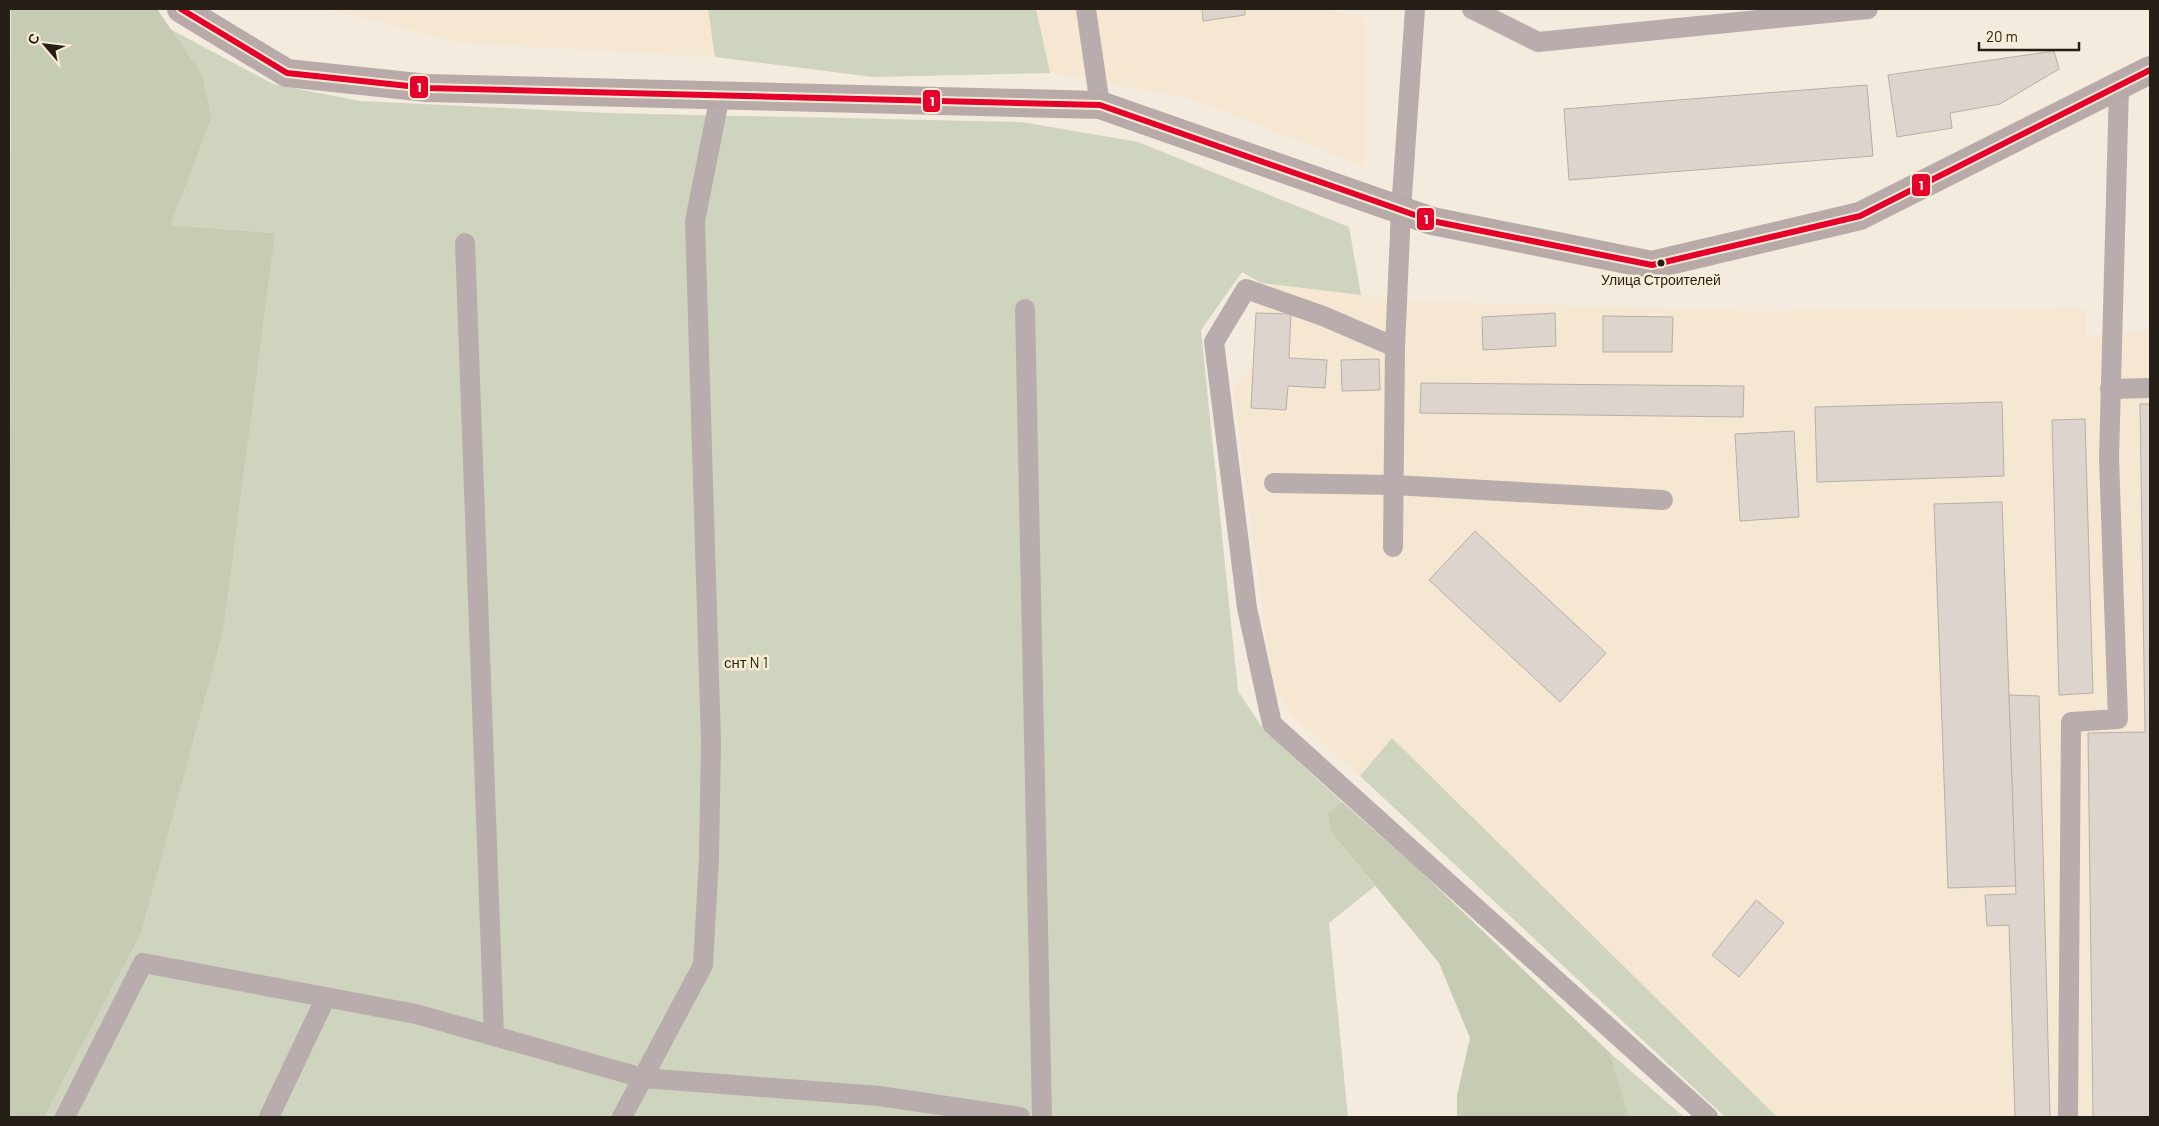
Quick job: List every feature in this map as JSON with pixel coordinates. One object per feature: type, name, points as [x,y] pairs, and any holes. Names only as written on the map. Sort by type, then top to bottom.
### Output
[{"type":"street","points":[[180,9],[287,73],[427,88],[1100,105],[1432,221],[1652,265],[1860,216],[2150,70]]},
{"type":"lane","points":[[1086,9],[1100,105]]},
{"type":"lane","points":[[1393,547],[1395,347],[1401,210],[1415,9]]},
{"type":"lane","points":[[1472,9],[1538,42],[1834,10],[1868,9]]},
{"type":"lane","points":[[2068,1117],[2070,722],[2118,719],[2109,458],[2119,86]]},
{"type":"lane","points":[[622,1117],[703,965],[709,858],[711,742],[695,221],[720,95]]},
{"type":"lane","points":[[465,243],[494,1036]]},
{"type":"lane","points":[[1395,347],[1323,316],[1246,289],[1214,342],[1247,608],[1272,724],[1708,1117]]},
{"type":"lane","points":[[1025,309],[1042,1117]]},
{"type":"lane","points":[[2110,389],[2150,388]]},
{"type":"lane","points":[[1274,483],[1394,485],[1664,500]]},
{"type":"lane","points":[[65,1117],[143,963],[416,1014],[643,1078],[879,1096],[918,1110],[1020,1117]]},
{"type":"lane","points":[[269,1117],[326,997]]},
{"type":"shaded area","points":[[328,9],[708,9],[715,57],[462,43]]},
{"type":"shaded area","points":[[1036,9],[1324,9],[1364,17],[1364,166],[1189,98],[1050,73]]},
{"type":"shaded area","points":[[1261,283],[1416,301],[1751,311],[2085,308],[2086,336],[2150,330],[2150,1117],[1777,1117],[1392,738],[1360,776],[1291,715],[1273,684],[1233,389],[1253,366],[1256,313]]},
{"type":"green space","points":[[11,9],[157,9],[202,74],[212,117],[171,225],[275,233],[223,631],[140,936],[44,1117],[9,1117]]},
{"type":"green space","points":[[708,9],[1036,9],[1050,73],[873,77],[715,57]]},
{"type":"green space","name":"снт N 1","points":[[170,29],[273,84],[360,101],[608,113],[1022,122],[1138,142],[1349,227],[1361,295],[1261,283],[1242,272],[1201,330],[1238,691],[1264,730],[1342,802],[1329,813],[1330,831],[1375,886],[1329,923],[1348,1117],[44,1117],[140,936],[274,233],[171,225],[212,117],[202,74]]},
{"type":"green space","points":[[1392,738],[1777,1117],[1725,1117],[1360,776]]},
{"type":"green space","points":[[1342,802],[1416,867],[1610,1053],[1629,1117],[1457,1117],[1457,1095],[1470,1038],[1439,963],[1330,831],[1328,813]]},
{"type":"green space","points":[[1610,1053],[1684,1117],[1629,1117]]},
{"type":"building","points":[[1202,9],[1245,9],[1245,15],[1203,21]]},
{"type":"building","points":[[2054,51],[2059,69],[2000,104],[1950,113],[1952,128],[1897,137],[1888,75]]},
{"type":"building","points":[[1867,85],[1873,156],[1569,180],[1564,109]]},
{"type":"building","points":[[1256,313],[1291,314],[1289,358],[1327,360],[1325,388],[1288,386],[1286,410],[1251,408]]},
{"type":"building","points":[[1555,313],[1556,346],[1483,350],[1482,317]]},
{"type":"building","points":[[1603,316],[1673,317],[1672,352],[1603,352]]},
{"type":"building","points":[[1379,359],[1380,390],[1342,391],[1341,360]]},
{"type":"building","points":[[1421,383],[1744,386],[1743,417],[1420,413]]},
{"type":"building","points":[[2002,402],[2004,476],[1817,482],[1815,407]]},
{"type":"building","points":[[2140,404],[2150,404],[2150,1117],[2093,1117],[2088,733],[2145,732]]},
{"type":"building","points":[[2085,419],[2093,693],[2059,695],[2052,420]]},
{"type":"building","points":[[1794,431],[1799,517],[1740,521],[1735,434]]},
{"type":"building","points":[[2002,502],[2016,886],[1948,888],[1934,504]]},
{"type":"building","points":[[1475,531],[1606,653],[1560,702],[1429,580]]},
{"type":"building","points":[[2009,695],[2039,696],[2050,1117],[2015,1117],[2009,925],[1987,926],[1985,895],[2016,894]]},
{"type":"building","points":[[1756,900],[1784,923],[1739,977],[1712,955]]},
{"type":"transit line","name":"1","points":[[181,9],[287,73],[427,88],[1100,105],[1432,221],[1652,265],[1860,216],[2150,70]]},
{"type":"place","name":"Улица Строителей","points":[[1661,263]]}]
